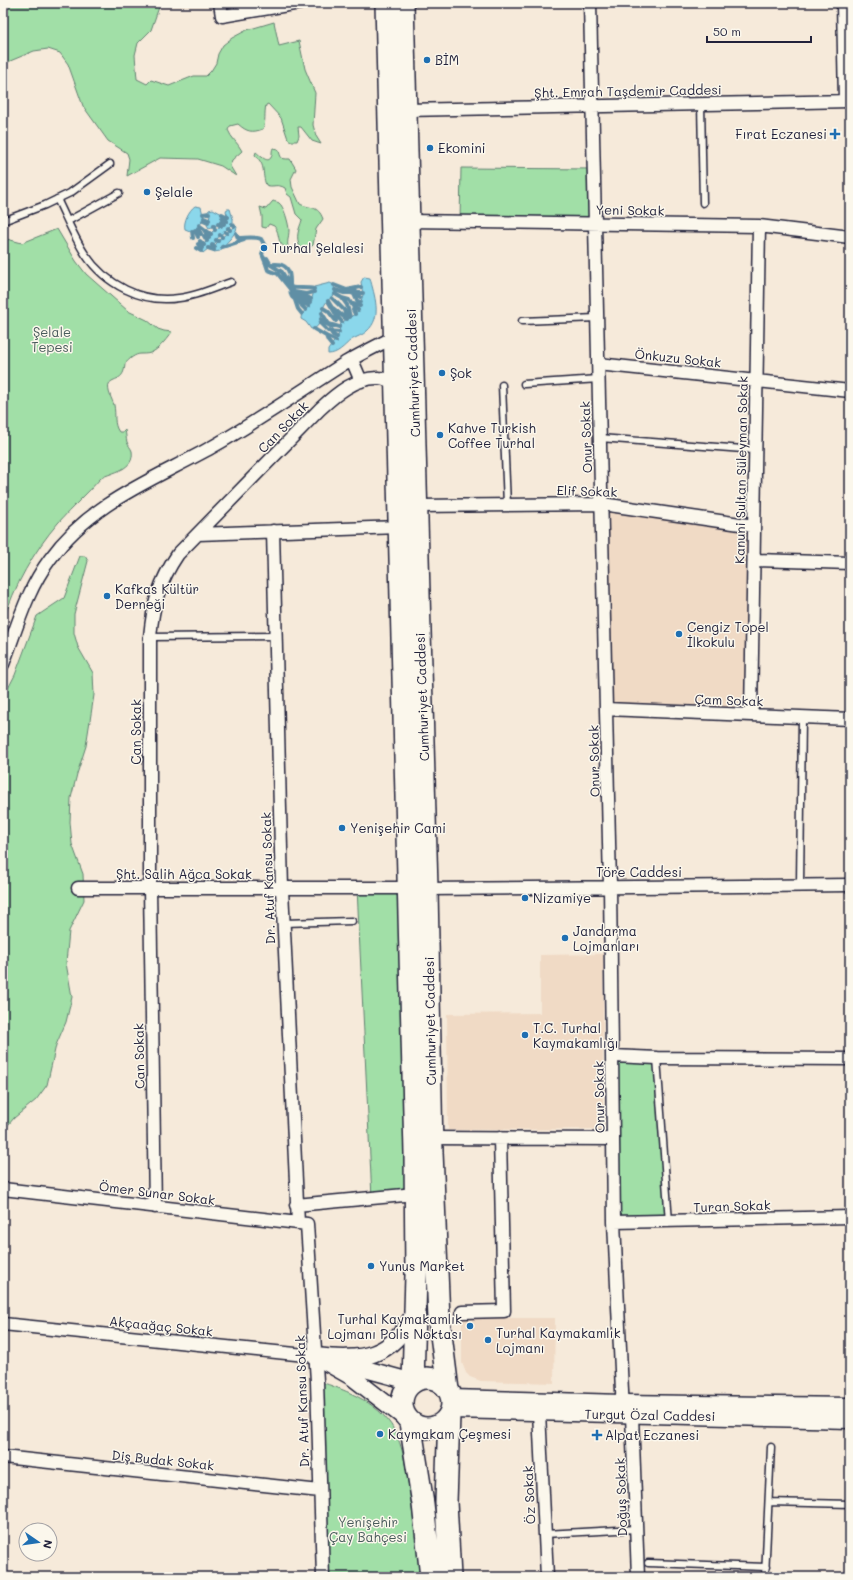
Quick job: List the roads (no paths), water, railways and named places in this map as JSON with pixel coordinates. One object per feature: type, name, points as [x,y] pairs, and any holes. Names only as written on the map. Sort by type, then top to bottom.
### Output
[{"type":"highway","name":"Cumhuriyet Caddesi","points":[[386,3],[404,335],[405,383],[400,527],[432,1138],[439,1319],[450,1403],[446,1502],[450,1577]]},
{"type":"highway","name":"Cumhuriyet Caddesi","points":[[403,3],[409,221],[404,335]]},
{"type":"highway","name":"Cumhuriyet Caddesi","points":[[405,383],[417,506],[418,888],[415,1311],[412,1382],[406,1389],[402,1402],[403,1411],[410,1422],[423,1504],[431,1577]]},
{"type":"highway","points":[[410,1422],[422,1428],[431,1428],[443,1422],[450,1403],[442,1383],[434,1379],[421,1379],[412,1382]]},
{"type":"street","points":[[220,3],[222,16],[300,3]]},
{"type":"street","name":"Onur Sokak","points":[[590,3],[610,886],[614,1222],[626,1411]]},
{"type":"street","points":[[843,3],[847,101]]},
{"type":"street","name":"Şht. Emrah Taşdemir Caddesi","points":[[406,110],[847,101]]},
{"type":"street","name":"Yeni Sokak","points":[[409,221],[759,226],[850,237]]},
{"type":"street","name":"Kanuni Sultan Süleyman Sokak","points":[[751,715],[759,226]]},
{"type":"street","points":[[3,664],[26,601],[37,578],[50,558],[82,523],[105,505],[212,447],[352,360],[404,335]]},
{"type":"street","points":[[352,360],[361,381]]},
{"type":"street","name":"Önkuzu Sokak","points":[[598,364],[850,391]]},
{"type":"street","name":"Can Sokak","points":[[155,1207],[150,888],[150,637],[152,613],[157,593],[166,572],[178,554],[320,409],[339,392],[361,381],[379,378],[405,383]]},
{"type":"street","name":"Elif Sokak","points":[[417,506],[602,504],[754,526]]},
{"type":"street","points":[[198,534],[400,527]]},
{"type":"street","name":"Dr. Atuf Kansu Sokak","points":[[273,531],[282,889],[296,1204],[302,1224],[315,1356],[323,1577]]},
{"type":"street","points":[[754,560],[850,563]]},
{"type":"street","name":"Çam Sokak","points":[[606,709],[850,719]]},
{"type":"street","name":"Töre Caddesi","points":[[418,888],[850,885]]},
{"type":"street","name":"Şht. Salih Ağca Sokak","points":[[78,888],[418,888]]},
{"type":"street","points":[[612,1056],[657,1058],[850,1059]]},
{"type":"street","points":[[432,1138],[613,1139]]},
{"type":"street","points":[[462,1312],[504,1311],[500,1138]]},
{"type":"street","name":"Ömer Sunar Sokak","points":[[3,1189],[302,1224]]},
{"type":"street","points":[[296,1204],[416,1194]]},
{"type":"street","name":"Turan Sokak","points":[[614,1222],[850,1217]]},
{"type":"street","points":[[315,1356],[341,1359],[357,1358],[378,1352],[397,1339],[406,1328],[415,1311]]},
{"type":"street","name":"Akçaağaç Sokak","points":[[3,1324],[315,1356]]},
{"type":"street","points":[[315,1356],[412,1382]]},
{"type":"street","points":[[315,1356],[352,1376],[410,1422]]},
{"type":"street","name":"Turgut Özal Caddesi","points":[[450,1403],[850,1420]]},
{"type":"street","name":"Turgut Özal Caddesi","points":[[450,1403],[539,1412],[850,1406]]},
{"type":"street","name":"Doğuş Sokak","points":[[626,1411],[636,1529],[638,1577]]},
{"type":"street","name":"Öz Sokak","points":[[539,1412],[547,1577]]},
{"type":"street","name":"Diş Budak Sokak","points":[[3,1457],[320,1491]]},
{"type":"lane","points":[[701,104],[703,203]]},
{"type":"lane","points":[[3,221],[21,215],[70,193],[110,164]]},
{"type":"lane","points":[[68,221],[119,193]]},
{"type":"lane","points":[[57,199],[86,255],[96,267],[120,287],[133,293],[156,300],[193,296],[231,282]]},
{"type":"lane","points":[[522,321],[597,318]]},
{"type":"lane","points":[[524,384],[599,379]]},
{"type":"lane","points":[[502,385],[507,505]]},
{"type":"lane","points":[[600,438],[756,450]]},
{"type":"lane","points":[[150,637],[276,636]]},
{"type":"lane","points":[[800,885],[802,717]]},
{"type":"lane","points":[[284,923],[352,921]]},
{"type":"lane","points":[[657,1058],[669,1222]]},
{"type":"lane","points":[[766,1577],[771,1447]]},
{"type":"lane","points":[[769,1502],[850,1504]]},
{"type":"lane","points":[[545,1534],[636,1529]]},
{"type":"lane","points":[[648,1562],[766,1567]]},
{"type":"water","points":[[195,206],[201,207],[204,219],[197,229],[190,231],[185,229],[185,223],[189,213]]},
{"type":"water","points":[[213,209],[222,214],[222,220],[217,225],[209,228],[207,225],[210,216],[208,212],[209,210]]},
{"type":"water","points":[[227,209],[230,209],[233,223],[219,236],[215,243],[203,253],[201,251],[202,246],[208,240],[212,232],[224,224],[227,220]]},
{"type":"water","points":[[235,225],[237,227],[232,236],[220,251],[214,252],[216,244]]},
{"type":"water","points":[[364,277],[370,278],[376,306],[375,319],[372,325],[361,335],[351,340],[338,351],[328,354],[328,350],[338,336],[341,323],[355,314],[358,310],[363,295],[361,282]]},
{"type":"water","points":[[330,283],[334,285],[335,294],[325,304],[317,327],[311,329],[306,322],[301,319],[303,313],[311,301],[314,287]]},
{"type":"waterway","points":[[203,214],[209,213]]},
{"type":"waterway","points":[[222,214],[228,217]]},
{"type":"waterway","points":[[204,218],[209,220]]},
{"type":"waterway","points":[[222,218],[227,221]]},
{"type":"waterway","points":[[203,221],[208,223]]},
{"type":"waterway","points":[[199,225],[211,234]]},
{"type":"waterway","points":[[214,226],[215,230]]},
{"type":"waterway","points":[[198,228],[201,234]]},
{"type":"waterway","points":[[195,230],[198,237]]},
{"type":"waterway","points":[[204,230],[209,238]]},
{"type":"waterway","points":[[192,231],[193,238]]},
{"type":"waterway","points":[[236,233],[238,238],[253,237],[261,239],[265,246],[262,254],[266,264],[280,264],[286,267],[290,275],[290,289],[292,297],[309,306]]},
{"type":"waterway","points":[[204,236],[207,241]]},
{"type":"waterway","points":[[222,247],[244,240]]},
{"type":"waterway","points":[[200,241],[204,245]]},
{"type":"waterway","points":[[198,244],[202,248]]},
{"type":"waterway","points":[[196,248],[201,251]]},
{"type":"waterway","points":[[208,248],[214,250]]},
{"type":"waterway","points":[[267,258],[271,265],[282,272],[294,292],[306,294],[314,292]]},
{"type":"waterway","points":[[266,264],[268,270],[278,274],[290,289]]},
{"type":"waterway","points":[[334,285],[347,290],[361,287]]},
{"type":"waterway","points":[[291,287],[314,289]]},
{"type":"waterway","points":[[351,289],[358,293],[363,293]]},
{"type":"waterway","points":[[292,290],[306,310]]},
{"type":"waterway","points":[[335,290],[350,293]]},
{"type":"waterway","points":[[349,292],[360,297]]},
{"type":"waterway","points":[[296,293],[301,298],[310,302]]},
{"type":"waterway","points":[[302,294],[311,299]]},
{"type":"waterway","points":[[335,294],[349,300],[354,308],[358,310]]},
{"type":"waterway","points":[[354,294],[357,301],[361,302]]},
{"type":"waterway","points":[[332,298],[344,310],[347,319]]},
{"type":"waterway","points":[[342,298],[347,305],[350,317]]},
{"type":"waterway","points":[[295,300],[298,309],[302,314]]},
{"type":"waterway","points":[[328,301],[342,322]]},
{"type":"waterway","points":[[353,304],[360,306]]},
{"type":"waterway","points":[[323,308],[328,311],[336,321]]},
{"type":"waterway","points":[[333,308],[345,318]]},
{"type":"waterway","points":[[354,308],[353,310],[355,314]]},
{"type":"waterway","points":[[322,313],[329,324],[339,327]]},
{"type":"waterway","points":[[321,319],[332,327]]},
{"type":"waterway","points":[[320,323],[328,331],[339,332]]},
{"type":"waterway","points":[[314,329],[326,336],[332,346]]},
{"type":"waterway","points":[[330,331],[337,337]]},
{"type":"waterway","points":[[326,336],[336,341]]},
{"type":"place","name":"BİM","points":[[427,60]]},
{"type":"place","name":"Fırat Eczanesi","points":[[835,134]]},
{"type":"place","name":"Ekomini","points":[[430,148]]},
{"type":"place","name":"Şelale","points":[[147,192]]},
{"type":"place","name":"Turhal Şelalesi","points":[[264,248]]},
{"type":"place","name":"Şok","points":[[442,373]]},
{"type":"place","name":"Kahve Turkish Coffee Turhal","points":[[440,435]]},
{"type":"place","name":"Kafkas Kültür Derneği","points":[[107,596]]},
{"type":"place","name":"Cengiz Topel İlkokulu","points":[[679,634]]},
{"type":"place","name":"Yenişehir Cami","points":[[342,828]]},
{"type":"place","name":"Nizamiye","points":[[525,898]]},
{"type":"place","name":"Jandarma Lojmanları","points":[[565,938]]},
{"type":"place","name":"T.C. Turhal Kaymakamlığı","points":[[525,1035]]},
{"type":"place","name":"Yunus Market","points":[[371,1266]]},
{"type":"place","name":"Turhal Kaymakamlık Lojmanı Polis Noktası","points":[[470,1326]]},
{"type":"place","name":"Turhal Kaymakamlık Lojmanı","points":[[488,1340]]},
{"type":"place","name":"Kaymakam Çeşmesi","points":[[380,1434]]},
{"type":"place","name":"Alpat Eczanesi","points":[[597,1435]]},
{"type":"park label","name":"Şelale Tepesi","points":[[52,340]]},
{"type":"park label","name":"Yenişehir Çay Bahçesi","points":[[368,1530]]}]
